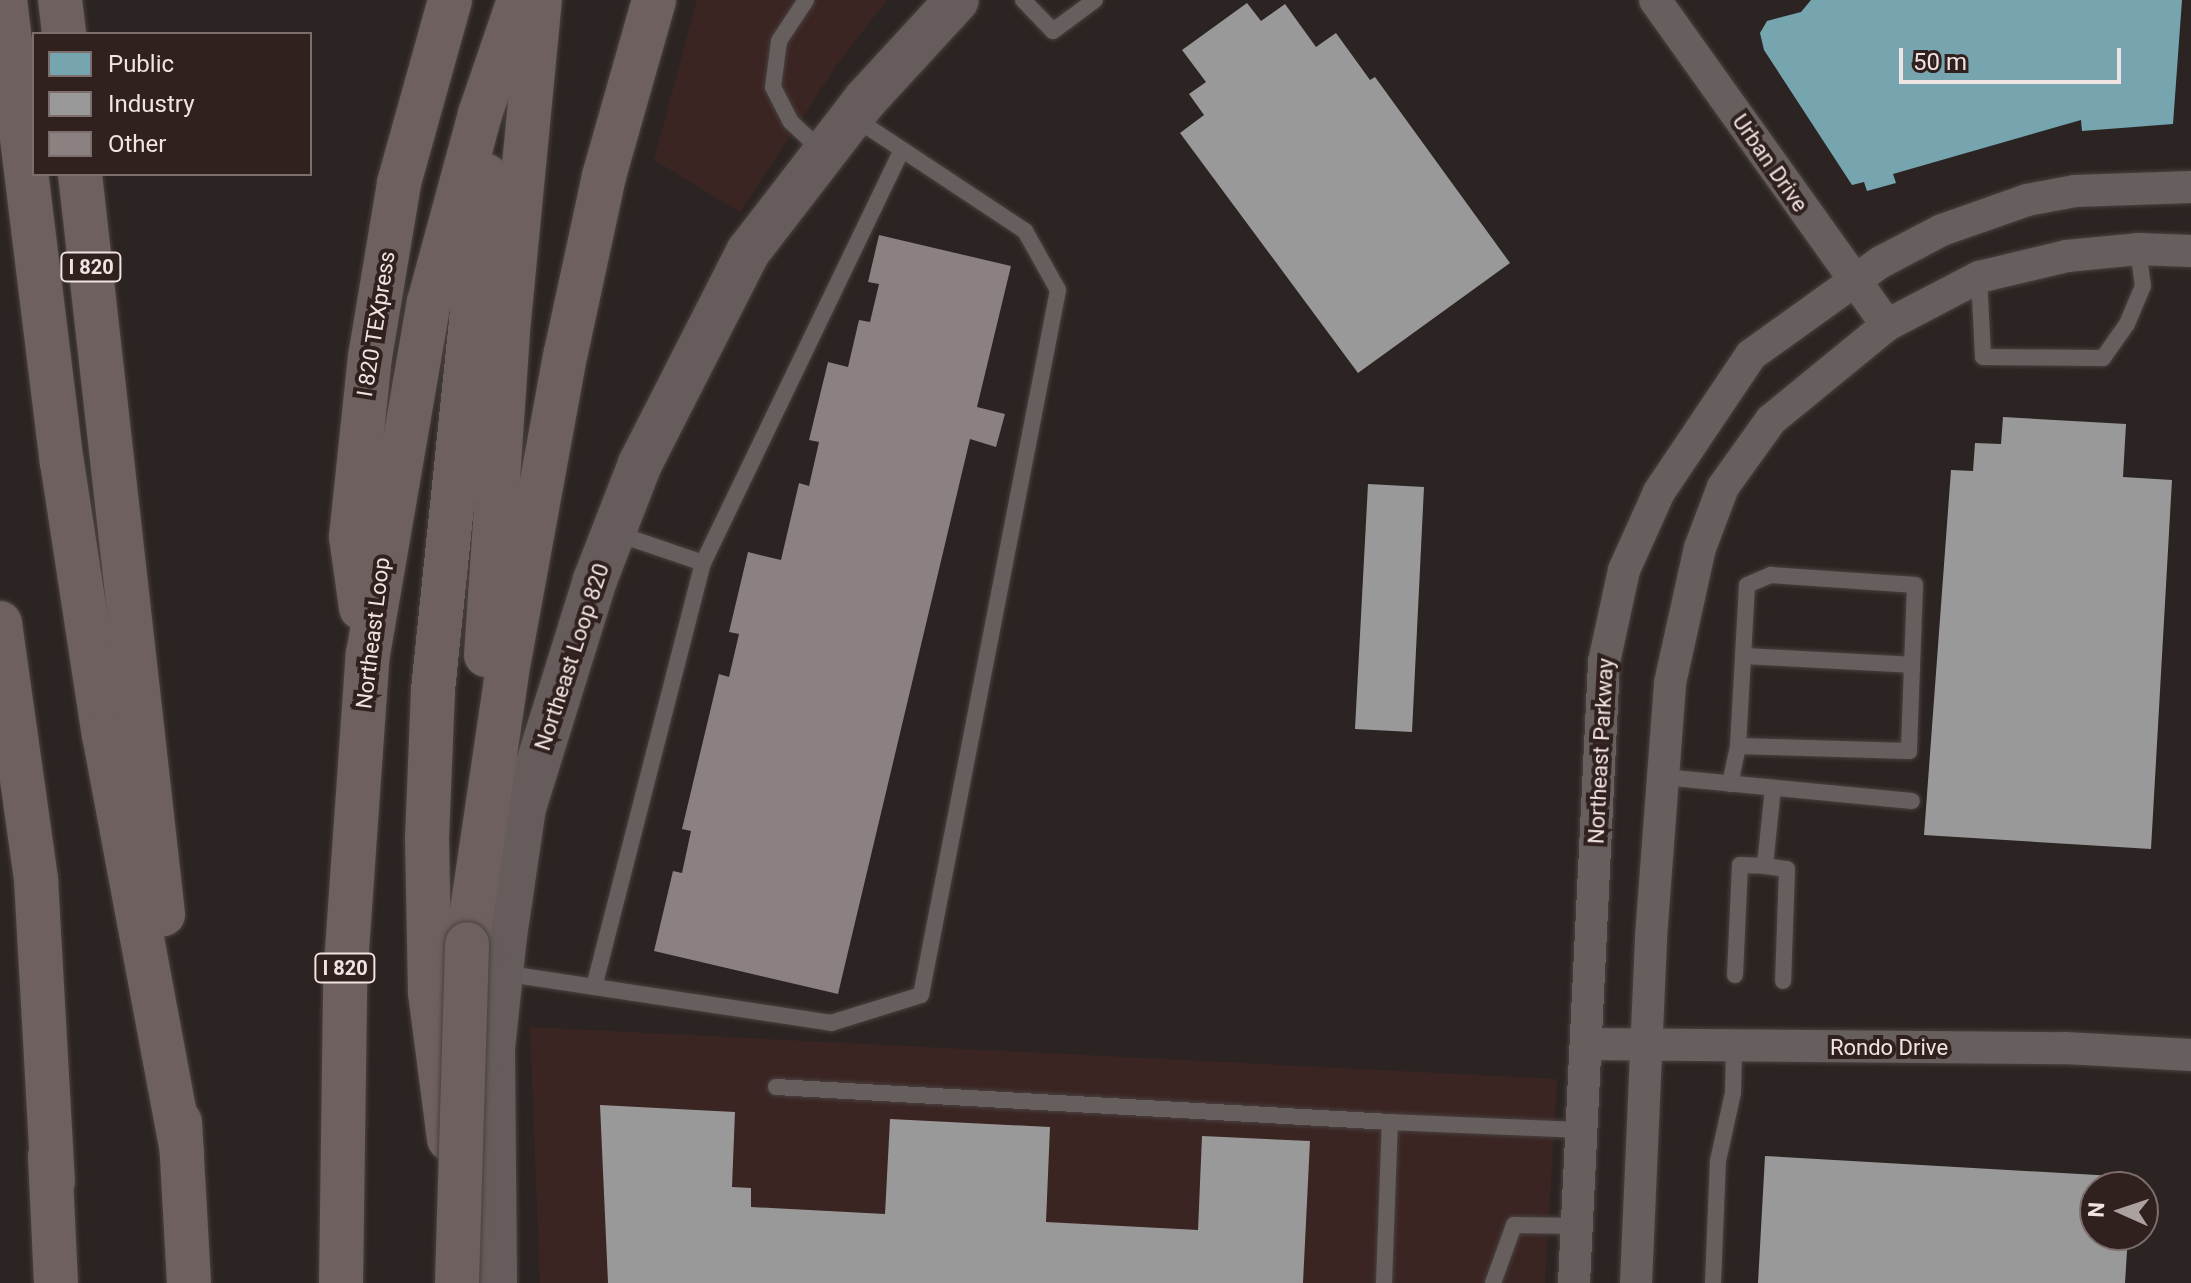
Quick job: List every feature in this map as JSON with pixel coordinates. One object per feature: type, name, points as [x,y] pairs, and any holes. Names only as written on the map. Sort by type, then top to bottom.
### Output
[{"type":"highway","name":"I 820 TEXpress","points":[[368,654],[351,537],[365,397],[399,183],[450,0]]},
{"type":"highway","name":"Northeast Loop","points":[[341,1283],[345,979],[368,654],[429,302],[480,114],[520,0]]},
{"type":"highway","points":[[476,1283],[462,1223],[430,993],[427,825],[433,690],[470,300],[496,115],[520,0]]},
{"type":"highway","points":[[457,1283],[467,944],[508,331],[540,0]]},
{"type":"highway","points":[[467,944],[507,672],[566,352],[604,176],[654,0]]},
{"type":"highway","points":[[8,19],[62,462],[92,659],[182,1152]]},
{"type":"highway","name":"I 820","points":[[80,176],[147,743],[182,1152],[189,1283]]},
{"type":"highway","points":[[0,623],[36,879],[56,1283]]},
{"type":"highway","points":[[0,777],[53,1182]]},
{"type":"main road","name":"Northeast Loop 820","points":[[495,1283],[493,1048],[524,808],[613,533],[640,464],[748,252],[859,108],[957,0]]},
{"type":"street","name":"Urban Drive","points":[[1655,0],[1887,325]]},
{"type":"street","name":"Northeast Parkway","points":[[1574,1283],[1604,662],[1624,570],[1659,492],[1751,355],[1853,280],[1942,230],[2027,200],[2075,191],[2191,187]]},
{"type":"street","points":[[1636,1283],[1645,1048],[1670,683],[1700,548],[1723,487],[1771,420],[1887,325],[1979,277],[2067,256],[2138,249],[2191,251]]},
{"type":"street","name":"Rondo Drive","points":[[1587,1044],[1645,1048],[2065,1048],[2191,1055]]},
{"type":"lane","points":[[806,0],[779,41],[773,87],[791,122],[824,153]]},
{"type":"lane","points":[[1023,0],[1053,31],[1095,0]]},
{"type":"lane","points":[[501,973],[831,1023],[921,995],[1058,290],[1025,231],[902,150],[859,108]]},
{"type":"lane","points":[[594,987],[703,563],[902,150]]},
{"type":"lane","points":[[1979,277],[1983,357],[2092,360],[2103,358],[2127,324],[2143,286],[2138,249]]},
{"type":"lane","points":[[613,533],[703,563]]},
{"type":"lane","points":[[1730,784],[1738,746],[1747,585],[1771,575],[1915,585],[1909,751],[1738,746]]},
{"type":"lane","points":[[1743,656],[1912,665]]},
{"type":"lane","points":[[1663,777],[1912,801]]},
{"type":"lane","points":[[1765,866],[1773,788]]},
{"type":"lane","points":[[1735,975],[1740,865],[1765,866],[1787,869],[1783,981]]},
{"type":"lane","points":[[1713,1283],[1718,1161],[1733,1093],[1734,1048]]},
{"type":"lane","points":[[776,1087],[1582,1130]]},
{"type":"lane","points":[[1384,1283],[1390,1122]]},
{"type":"lane","points":[[1493,1283],[1514,1225],[1577,1226]]},
{"type":"shaded area","points":[[697,0],[887,0],[836,66],[740,212],[654,160]]},
{"type":"shaded area","points":[[530,1027],[1557,1079],[1545,1283],[540,1283]]},
{"type":"building: Public","points":[[1811,0],[2182,0],[2173,124],[2082,131],[2081,120],[1893,174],[1896,183],[1867,191],[1864,182],[1852,185],[1764,50],[1760,33],[1767,21],[1801,12]]},
{"type":"building: Industry","points":[[1247,3],[1261,21],[1285,4],[1316,47],[1336,33],[1370,80],[1375,77],[1510,263],[1358,373],[1180,133],[1204,115],[1189,94],[1206,82],[1182,50]]},
{"type":"building: Industry","points":[[2003,417],[2126,424],[2123,477],[2172,480],[2151,849],[1924,835],[1951,470],[1973,471],[1975,443],[2001,444]]},
{"type":"building: Industry","points":[[1368,484],[1424,487],[1412,732],[1355,729]]},
{"type":"building: Industry","points":[[600,1105],[735,1112],[732,1187],[751,1188],[751,1207],[885,1214],[890,1119],[1050,1127],[1046,1222],[1198,1230],[1202,1136],[1310,1141],[1303,1283],[608,1283]]},
{"type":"building: Industry","points":[[1765,1156],[2079,1174],[2079,1251],[2127,1251],[2125,1283],[1758,1283]]},
{"type":"building: Other","points":[[879,235],[1011,266],[977,407],[1005,414],[996,447],[970,439],[838,994],[654,951],[673,871],[682,873],[691,831],[682,829],[719,674],[729,677],[739,634],[729,632],[748,552],[781,560],[799,483],[809,486],[819,442],[809,440],[828,362],[848,367],[859,320],[870,322],[879,284],[868,282]]}]
